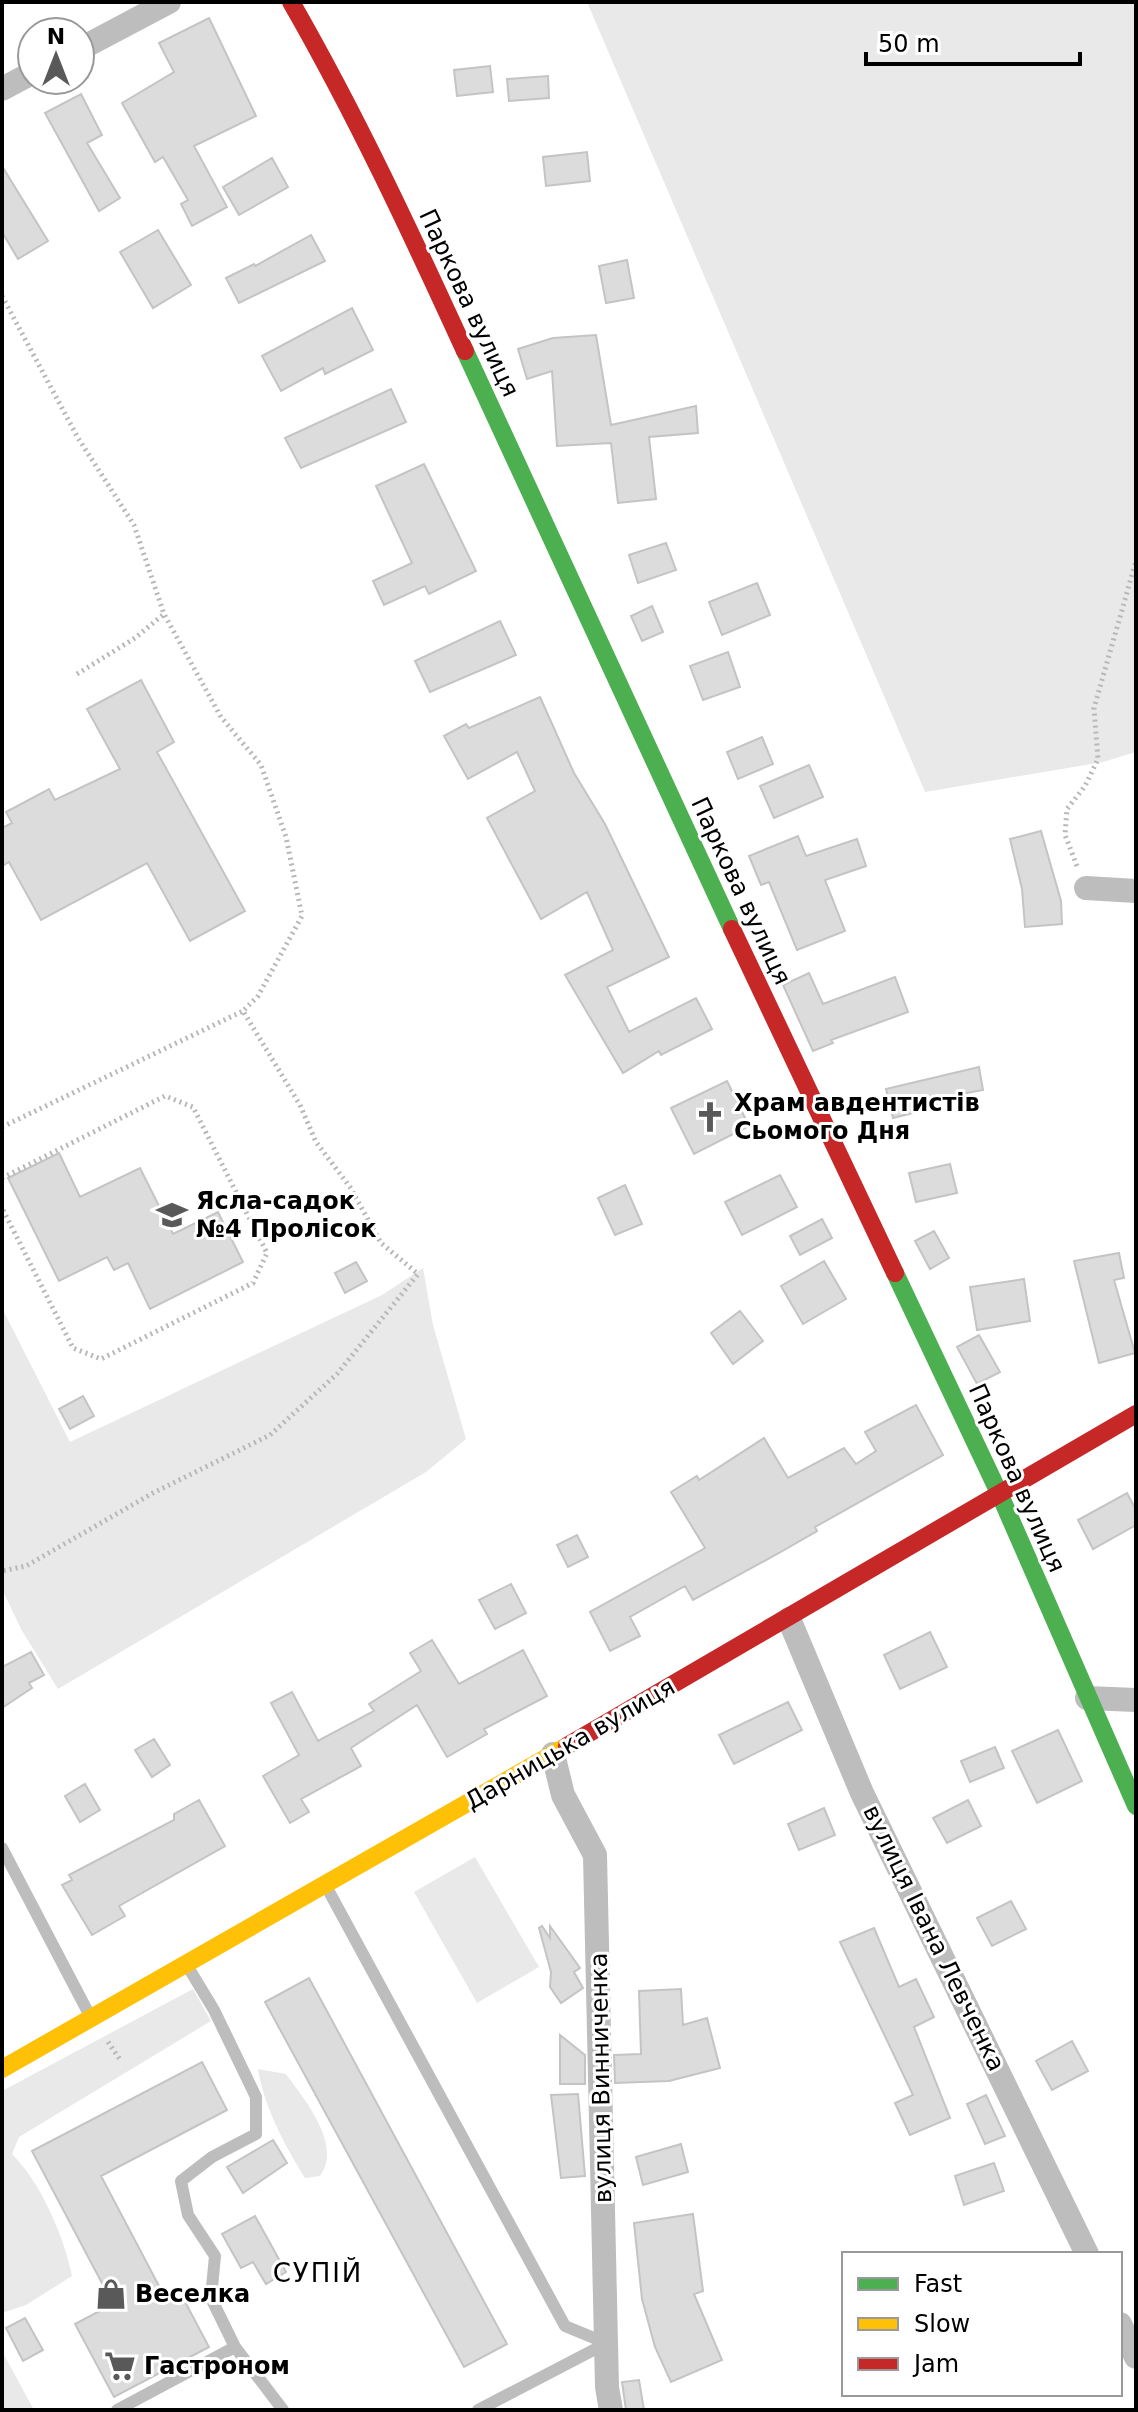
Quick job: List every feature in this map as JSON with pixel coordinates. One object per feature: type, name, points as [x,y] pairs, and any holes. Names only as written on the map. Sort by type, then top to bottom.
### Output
[{"type":"street","points":[[96,41],[169,2]]},
{"type":"street","name":"Паркова вулиця","points":[[291,2],[325,61],[409,228],[668,793],[1000,1495],[1136,1806]]},
{"type":"street","points":[[1086,888],[1136,891]]},
{"type":"street","name":"Дарницька вулиця","points":[[2,2069],[789,1619],[1136,1414]]},
{"type":"street","name":"вулиця Івана Левченка","points":[[789,1619],[862,1793],[1086,2252]]},
{"type":"street","points":[[1087,1698],[1136,1700]]},
{"type":"street","name":"вулиця Винниченка","points":[[553,1754],[563,1795],[595,1855],[611,2410]]},
{"type":"street","points":[[1122,2328],[1136,2357]]},
{"type":"lane","points":[[2,1848],[92,2019]]},
{"type":"lane","points":[[324,1883],[565,2326],[607,2343]]},
{"type":"lane","points":[[186,1964],[214,2010],[256,2097],[256,2134],[212,2157],[181,2181],[188,2215],[215,2256],[211,2298],[235,2347],[283,2410]]},
{"type":"lane","points":[[478,2410],[607,2343]]},
{"type":"lane","points":[[117,2410],[235,2347]]},
{"type":"path","points":[[2,296],[78,438],[134,525],[164,614],[221,717],[261,765],[286,837],[302,916],[258,996],[243,1011],[2,1127]]},
{"type":"path","points":[[1086,888],[1065,835],[1067,809],[1085,786],[1098,759],[1094,708],[1136,561]]},
{"type":"path","points":[[77,674],[135,638],[164,614]]},
{"type":"path","points":[[2,1571],[26,1566],[153,1493],[270,1435],[337,1374],[418,1274],[381,1243],[350,1187],[316,1142],[300,1105],[243,1011]]},
{"type":"path","points":[[2,1178],[165,1096],[193,1107],[267,1253],[253,1283],[101,1359],[73,1348],[2,1208]]},
{"type":"shaded area","points":[[587,2],[1136,2],[1136,752],[1103,762],[925,792]]},
{"type":"shaded area","points":[[423,1268],[433,1325],[466,1439],[426,1472],[58,1689],[21,1629],[2,1589],[2,1308],[70,1442],[382,1295]]},
{"type":"shaded area","points":[[475,1857],[539,1967],[477,2003],[414,1892]]},
{"type":"shaded area","points":[[193,1989],[211,2021],[19,2137],[12,2154],[23,2166],[50,2211],[72,2276],[26,2305],[2,2313],[2,2091]]},
{"type":"shaded area","points":[[258,2069],[286,2074],[311,2109],[327,2150],[326,2164],[320,2176],[305,2178],[297,2166],[270,2112]]},
{"type":"shaded area","points":[[2,2351],[34,2410],[3,2410]]},
{"type":"building","points":[[209,18],[256,116],[194,146],[227,207],[192,226],[181,204],[188,200],[163,157],[155,162],[122,103],[174,72],[159,43]]},
{"type":"building","points":[[490,66],[493,92],[457,96],[454,70]]},
{"type":"building","points":[[548,76],[549,98],[509,101],[507,79]]},
{"type":"building","points":[[82,96],[102,135],[87,143],[120,198],[99,211],[45,113]]},
{"type":"building","points":[[587,152],[590,181],[546,186],[543,157]]},
{"type":"building","points":[[272,158],[288,187],[239,215],[223,187]]},
{"type":"building","points":[[2,166],[48,241],[18,259],[2,232]]},
{"type":"building","points":[[158,230],[191,285],[153,308],[120,252]]},
{"type":"building","points":[[311,235],[325,261],[239,303],[226,278]]},
{"type":"building","points":[[627,260],[634,298],[606,303],[599,266]]},
{"type":"building","points":[[352,308],[373,350],[325,374],[323,368],[281,391],[262,356]]},
{"type":"building","points":[[596,335],[611,425],[696,406],[698,433],[649,437],[656,499],[618,503],[611,443],[557,446],[552,371],[527,379],[518,349],[553,338]]},
{"type":"building","points":[[391,389],[406,422],[301,468],[285,438]]},
{"type":"building","points":[[424,464],[476,571],[429,594],[425,586],[384,605],[373,581],[412,563],[376,486]]},
{"type":"building","points":[[666,543],[676,570],[638,583],[629,555]]},
{"type":"building","points":[[757,583],[770,615],[722,635],[709,602]]},
{"type":"building","points":[[652,606],[663,632],[642,641],[631,616]]},
{"type":"building","points":[[500,621],[516,655],[430,692],[415,661]]},
{"type":"building","points":[[728,652],[740,687],[703,700],[690,666]]},
{"type":"building","points":[[141,680],[174,742],[157,752],[245,911],[190,941],[147,863],[41,920],[9,862],[2,866],[2,828],[12,823],[6,812],[49,789],[55,800],[120,769],[87,709]]},
{"type":"building","points":[[540,697],[574,773],[605,824],[669,957],[607,987],[629,1032],[696,998],[712,1029],[661,1055],[659,1051],[623,1073],[565,975],[613,950],[587,892],[541,919],[487,818],[535,791],[517,752],[468,779],[444,736],[466,724],[469,728]]},
{"type":"building","points":[[762,737],[773,764],[738,779],[727,752]]},
{"type":"building","points":[[809,765],[823,797],[774,818],[760,786]]},
{"type":"building","points":[[1041,831],[1061,901],[1062,924],[1025,927],[1022,889],[1010,839]]},
{"type":"building","points":[[798,836],[806,856],[857,839],[866,866],[825,880],[845,931],[797,950],[769,882],[761,885],[749,856]]},
{"type":"building","points":[[809,973],[823,1004],[895,977],[908,1012],[831,1040],[833,1043],[813,1051],[783,985]]},
{"type":"building","points":[[979,1067],[983,1090],[935,1099],[937,1107],[893,1118],[886,1089]]},
{"type":"building","name":"Храм авдентистів Сьомого Дня","points":[[727,1081],[749,1126],[694,1154],[671,1108]]},
{"type":"building","points":[[59,1153],[80,1197],[140,1168],[173,1234],[218,1212],[243,1262],[150,1309],[128,1263],[114,1270],[107,1257],[59,1281],[8,1178]]},
{"type":"building","points":[[950,1164],[957,1193],[916,1202],[909,1173]]},
{"type":"building","points":[[780,1175],[797,1207],[742,1235],[725,1202]]},
{"type":"building","points":[[625,1185],[642,1224],[615,1235],[598,1198]]},
{"type":"building","points":[[822,1219],[832,1238],[800,1255],[790,1236]]},
{"type":"building","points":[[934,1231],[949,1258],[930,1269],[915,1241]]},
{"type":"building","points":[[1119,1253],[1124,1278],[1114,1280],[1135,1353],[1099,1363],[1074,1261]]},
{"type":"building","points":[[824,1261],[846,1299],[803,1324],[781,1286]]},
{"type":"building","points":[[356,1262],[367,1281],[345,1293],[335,1273]]},
{"type":"building","points":[[1024,1279],[1030,1321],[977,1330],[970,1287]]},
{"type":"building","points":[[740,1311],[763,1341],[733,1364],[711,1333]]},
{"type":"building","points":[[979,1335],[1000,1372],[977,1384],[957,1347]]},
{"type":"building","points":[[83,1396],[94,1416],[70,1429],[59,1409]]},
{"type":"building","points":[[916,1405],[943,1455],[815,1527],[817,1531],[693,1600],[685,1586],[630,1617],[640,1636],[610,1651],[590,1612],[705,1548],[671,1492],[697,1476],[699,1480],[764,1438],[788,1478],[844,1448],[856,1464],[876,1451],[865,1432]]},
{"type":"building","points":[[1127,1493],[1136,1510],[1136,1525],[1093,1549],[1078,1520]]},
{"type":"building","points":[[577,1535],[588,1557],[568,1567],[557,1545]]},
{"type":"building","points":[[511,1584],[526,1613],[495,1629],[479,1600]]},
{"type":"building","points":[[930,1632],[947,1667],[900,1689],[884,1655]]},
{"type":"building","points":[[432,1640],[459,1684],[523,1650],[547,1696],[484,1729],[487,1734],[447,1757],[417,1705],[351,1748],[361,1766],[301,1799],[309,1812],[290,1823],[263,1776],[299,1755],[271,1703],[292,1692],[318,1741],[374,1711],[369,1704],[421,1671],[410,1653]]},
{"type":"building","points":[[31,1652],[44,1675],[29,1683],[32,1688],[2,1708],[2,1667]]},
{"type":"building","points":[[788,1702],[802,1730],[734,1764],[719,1735]]},
{"type":"building","points":[[1058,1730],[1082,1781],[1037,1803],[1012,1751]]},
{"type":"building","points":[[154,1739],[170,1765],[152,1777],[135,1750]]},
{"type":"building","points":[[995,1747],[1004,1768],[970,1782],[961,1761]]},
{"type":"building","points":[[85,1784],[100,1810],[80,1822],[65,1796]]},
{"type":"building","points":[[199,1800],[225,1846],[119,1906],[125,1916],[92,1935],[62,1885],[72,1880],[69,1875],[174,1820],[174,1814]]},
{"type":"building","points":[[968,1800],[981,1826],[947,1843],[933,1818]]},
{"type":"building","points":[[824,1808],[835,1835],[799,1850],[788,1824]]},
{"type":"building","points":[[1011,1901],[1026,1929],[992,1946],[977,1918]]},
{"type":"building","points":[[542,1926],[550,1938],[550,1926],[580,1968],[574,1972],[583,1988],[561,2003],[550,1987],[551,1972],[539,1928]]},
{"type":"building","points":[[874,1928],[899,1987],[916,1979],[934,2017],[914,2027],[950,2118],[910,2135],[895,2103],[913,2095],[840,1942]]},
{"type":"building","points":[[309,1978],[507,2344],[464,2367],[265,2002]]},
{"type":"building","points":[[681,1989],[683,2025],[707,2018],[720,2068],[669,2081],[615,2083],[614,2055],[641,2054],[639,1991]]},
{"type":"building","points":[[560,2035],[585,2055],[585,2084],[560,2084]]},
{"type":"building","points":[[1072,2041],[1088,2071],[1052,2090],[1036,2061]]},
{"type":"building","points":[[202,2062],[227,2110],[101,2176],[168,2303],[182,2296],[209,2347],[114,2397],[75,2324],[113,2304],[32,2151]]},
{"type":"building","points":[[578,2094],[585,2176],[561,2178],[551,2095]]},
{"type":"building","points":[[986,2095],[1005,2136],[985,2144],[967,2104]]},
{"type":"building","points":[[273,2140],[287,2163],[243,2193],[227,2167]]},
{"type":"building","points":[[681,2144],[688,2172],[643,2185],[636,2157]]},
{"type":"building","points":[[994,2163],[1004,2191],[964,2205],[955,2176]]},
{"type":"building","points":[[693,2214],[703,2291],[694,2294],[722,2360],[671,2382],[655,2347],[642,2299],[634,2223]]},
{"type":"building","points":[[255,2216],[286,2272],[266,2284],[253,2262],[241,2268],[222,2234]]},
{"type":"building","points":[[25,2318],[43,2350],[23,2361],[6,2328]]},
{"type":"building","points":[[639,2380],[644,2410],[626,2410],[622,2382]]},
{"type":"traffic: fast","points":[[465,351],[732,929]]},
{"type":"traffic: fast","points":[[895,1273],[1000,1495],[1136,1806]]},
{"type":"traffic: slow","points":[[2,2069],[567,1746]]},
{"type":"traffic: jam","points":[[291,2],[360,131],[465,351]]},
{"type":"traffic: jam","points":[[732,929],[895,1273]]},
{"type":"traffic: jam","points":[[567,1746],[1136,1414]]},
{"type":"place","name":"Храм авдентистів Сьомого Дня","points":[[710,1117]]},
{"type":"place","name":"Ясла-садок №4 Пролісок","points":[[172,1215]]},
{"type":"place","name":"Веселка","points":[[111,2294]]},
{"type":"place","name":"Гастроном","points":[[120,2366]]},
{"type":"district","name":"СУПІЙ","points":[[318,2273]]}]
